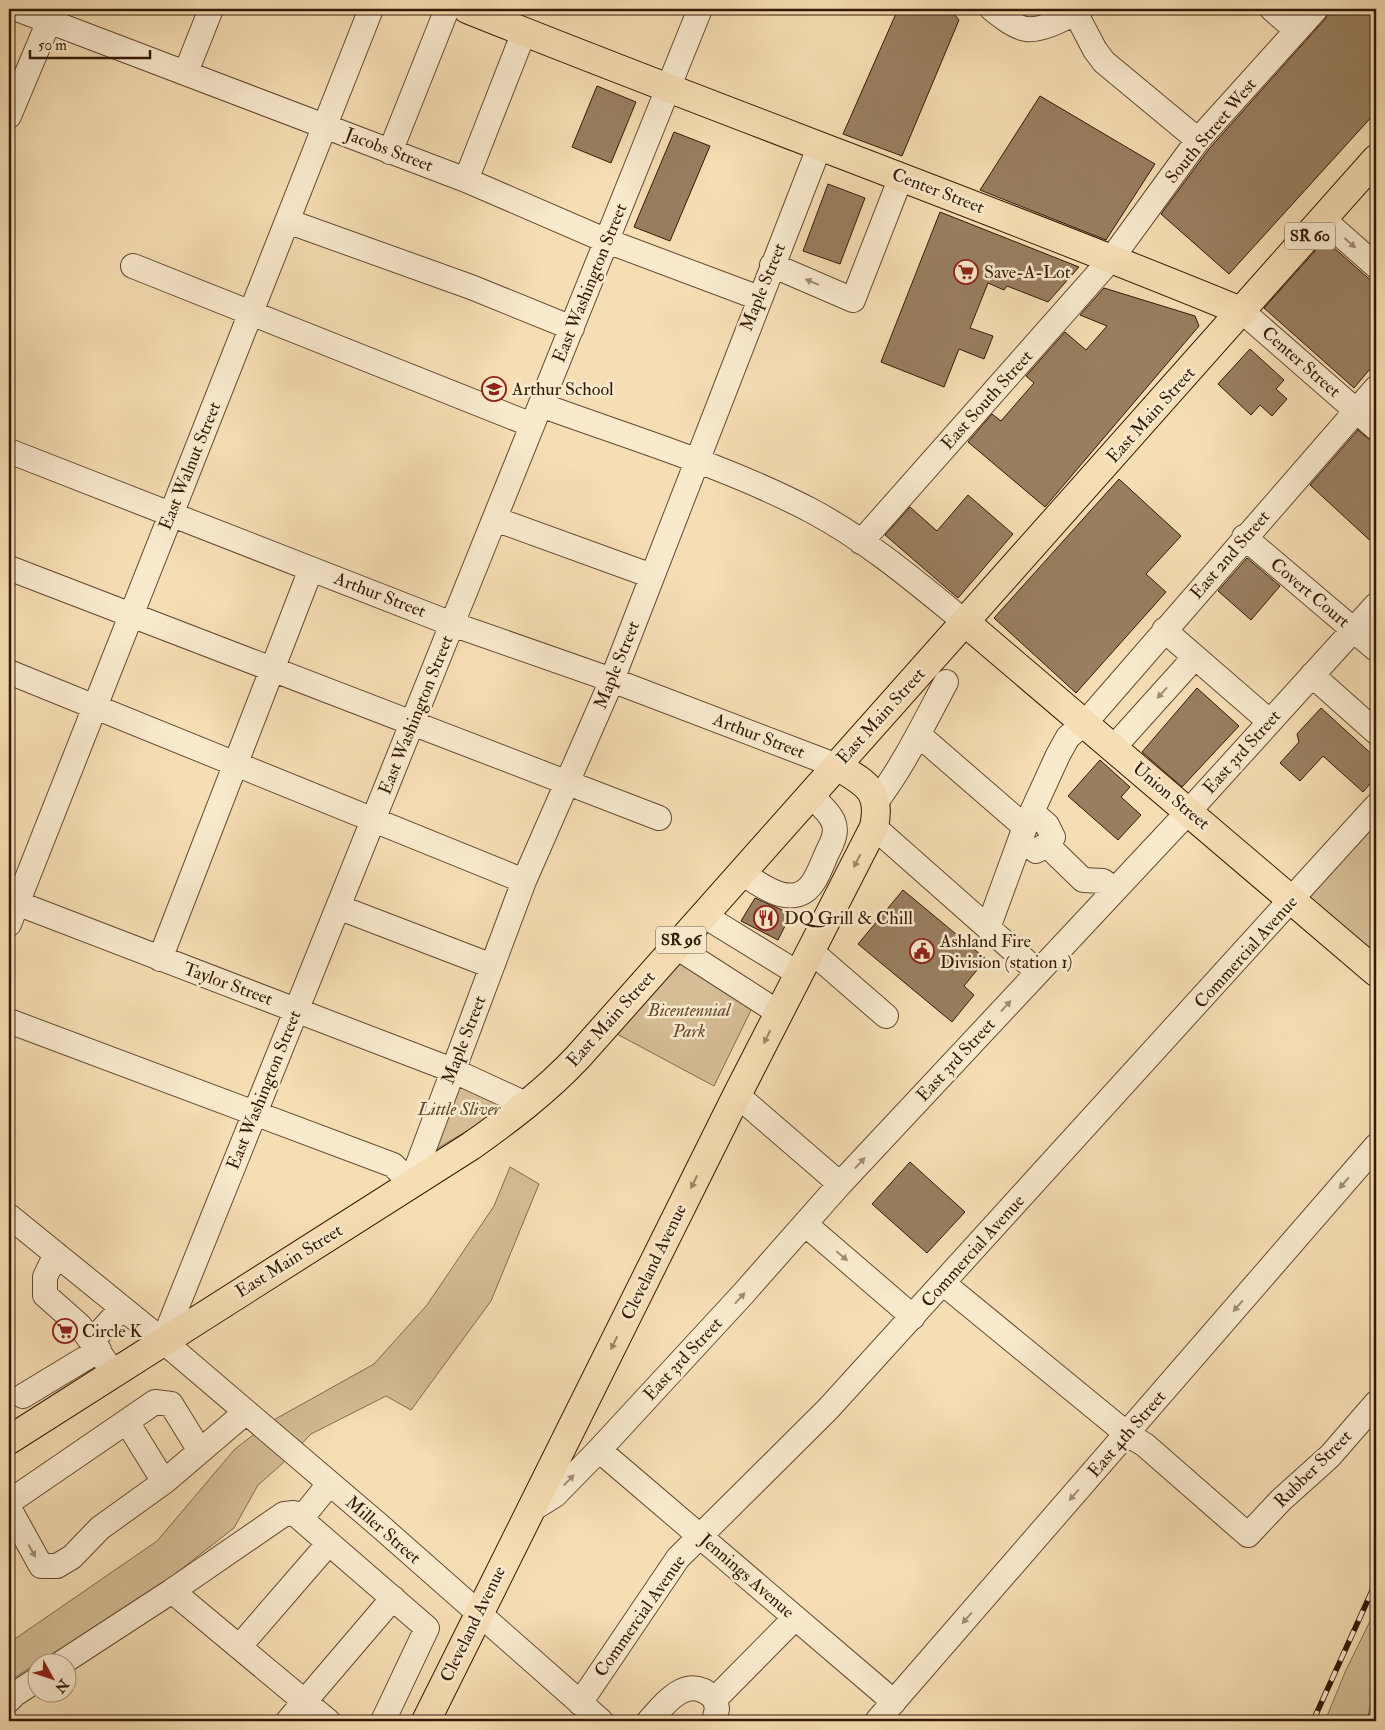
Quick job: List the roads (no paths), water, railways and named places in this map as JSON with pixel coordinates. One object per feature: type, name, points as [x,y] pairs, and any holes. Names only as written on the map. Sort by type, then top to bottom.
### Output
[{"type":"main road","name":"Center Street","points":[[467,9],[1112,258],[1243,312]]},
{"type":"main road","name":"SR 60","points":[[1243,312],[1376,159]]},
{"type":"main road","name":"East Main Street","points":[[9,1440],[471,1146],[528,1105],[578,1057],[702,915],[1243,312]]},
{"type":"main road","name":"Union Street","points":[[965,622],[1189,810],[1376,972]]},
{"type":"main road","points":[[837,766],[870,789],[875,814]]},
{"type":"main road","name":"Cleveland Avenue","points":[[426,1721],[478,1612],[805,963],[875,814]]},
{"type":"street","name":"Jacobs Street","points":[[17,9],[52,14],[186,72],[466,180],[607,240],[759,298]]},
{"type":"street","points":[[186,72],[212,9]]},
{"type":"street","name":"East Walnut Street","points":[[12,909],[131,615],[371,9]]},
{"type":"street","points":[[390,152],[447,9]]},
{"type":"street","name":"East Washington Street","points":[[163,1341],[700,9]]},
{"type":"street","points":[[992,9],[1017,26],[1025,29],[1044,26],[1078,11],[1095,50],[1104,62],[1198,140]]},
{"type":"street","points":[[1272,9],[1296,30]]},
{"type":"street","name":"South Street West","points":[[1112,258],[1198,140],[1316,9]]},
{"type":"street","points":[[9,116],[52,14]]},
{"type":"street","points":[[466,180],[524,32]]},
{"type":"street","name":"Maple Street","points":[[411,1183],[524,881],[612,680],[820,145]]},
{"type":"street","points":[[772,265],[852,300],[901,177]]},
{"type":"street","points":[[287,220],[471,287],[572,328]]},
{"type":"street","points":[[1324,220],[1376,266]]},
{"type":"street","name":"East South Street","points":[[861,542],[1112,258]]},
{"type":"street","points":[[133,266],[251,313],[537,415],[696,462],[754,484],[811,511],[861,542],[890,561],[965,622]]},
{"type":"street","name":"Center Street","points":[[1243,312],[1376,428]]},
{"type":"street","name":"East 2nd Street","points":[[988,928],[1025,829],[1068,737],[1085,723],[1244,537],[1376,388]]},
{"type":"street","name":"Arthur Street","points":[[9,451],[452,624],[612,680],[837,766]]},
{"type":"street","points":[[495,518],[652,576]]},
{"type":"street","name":"Covert Court","points":[[1244,537],[1376,648]]},
{"type":"street","points":[[9,568],[659,818]]},
{"type":"street","points":[[160,959],[234,763],[311,569]]},
{"type":"street","name":"East 3rd Street","points":[[531,1510],[555,1495],[599,1450],[840,1184],[1115,890],[1376,605]]},
{"type":"street","points":[[1164,630],[1270,722]]},
{"type":"street","points":[[1114,748],[1195,657]]},
{"type":"street","points":[[9,672],[524,881]]},
{"type":"street","points":[[1312,675],[1376,732]]},
{"type":"street","name":"Cleveland Avenue","points":[[875,814],[946,682]]},
{"type":"street","points":[[918,734],[1025,829],[1032,852],[1047,845],[1053,837],[1052,832],[1025,829]]},
{"type":"street","points":[[742,872],[774,893],[797,894],[814,882],[835,833],[834,822],[828,812],[810,795]]},
{"type":"street","name":"Commercial Avenue","points":[[580,1703],[667,1573],[699,1535],[828,1409],[944,1284],[1376,806]]},
{"type":"street","points":[[875,814],[988,928],[1038,972]]},
{"type":"street","points":[[1047,845],[1083,880],[1103,881],[1115,890]]},
{"type":"street","points":[[338,907],[492,966]]},
{"type":"street","name":"Taylor Street","points":[[12,909],[160,959],[297,1009],[452,1070],[528,1105]]},
{"type":"street","points":[[702,915],[805,963],[886,1016]]},
{"type":"street","points":[[675,946],[779,1014]]},
{"type":"street","points":[[9,1021],[393,1165],[411,1183]]},
{"type":"street","points":[[737,1095],[840,1184]]},
{"type":"street","name":"East 4th Street","points":[[877,1721],[1374,1153]]},
{"type":"street","name":"Miller Street","points":[[9,1216],[163,1341],[478,1612],[601,1721]]},
{"type":"street","points":[[805,1224],[913,1317]]},
{"type":"street","points":[[56,1254],[45,1278],[45,1295],[80,1326],[96,1345],[114,1373]]},
{"type":"street","points":[[944,1284],[1127,1434]]},
{"type":"street","points":[[45,1417],[16,1390],[96,1345],[122,1308]]},
{"type":"street","points":[[9,1502],[155,1402],[171,1404],[200,1451]]},
{"type":"street","name":"Rubber Street","points":[[1127,1434],[1145,1445],[1248,1535],[1281,1500],[1330,1456],[1376,1403]]},
{"type":"street","points":[[9,1508],[41,1566],[57,1566],[72,1557],[100,1528],[164,1482],[246,1412]]},
{"type":"street","points":[[127,1422],[164,1482]]},
{"type":"street","name":"Jennings Avenue","points":[[599,1450],[894,1702]]},
{"type":"street","points":[[301,1519],[329,1484]]},
{"type":"street","points":[[78,1652],[172,1591],[284,1514],[294,1513],[427,1628],[383,1721]]},
{"type":"street","points":[[240,1647],[329,1544]]},
{"type":"street","points":[[172,1591],[328,1721]]},
{"type":"street","points":[[288,1721],[393,1598]]},
{"type":"street","points":[[650,1721],[669,1700],[685,1690],[700,1689],[715,1710],[795,1618]]},
{"type":"street","points":[[9,1700],[28,1686]]},
{"type":"railway","points":[[1313,1721],[1376,1582]]},
{"type":"place","name":"Save-A-Lot","points":[[966,272]]},
{"type":"place","name":"Arthur School","points":[[494,389]]},
{"type":"place","name":"DQ Grill & Chill","points":[[766,918]]},
{"type":"place","name":"Ashland Fire Division (station 1)","points":[[922,951]]},
{"type":"place","name":"Circle K","points":[[65,1331]]},
{"type":"park label","name":"Bicentennial Park","points":[[689,1020]]},
{"type":"park label","name":"Little Sliver","points":[[459,1109]]}]
